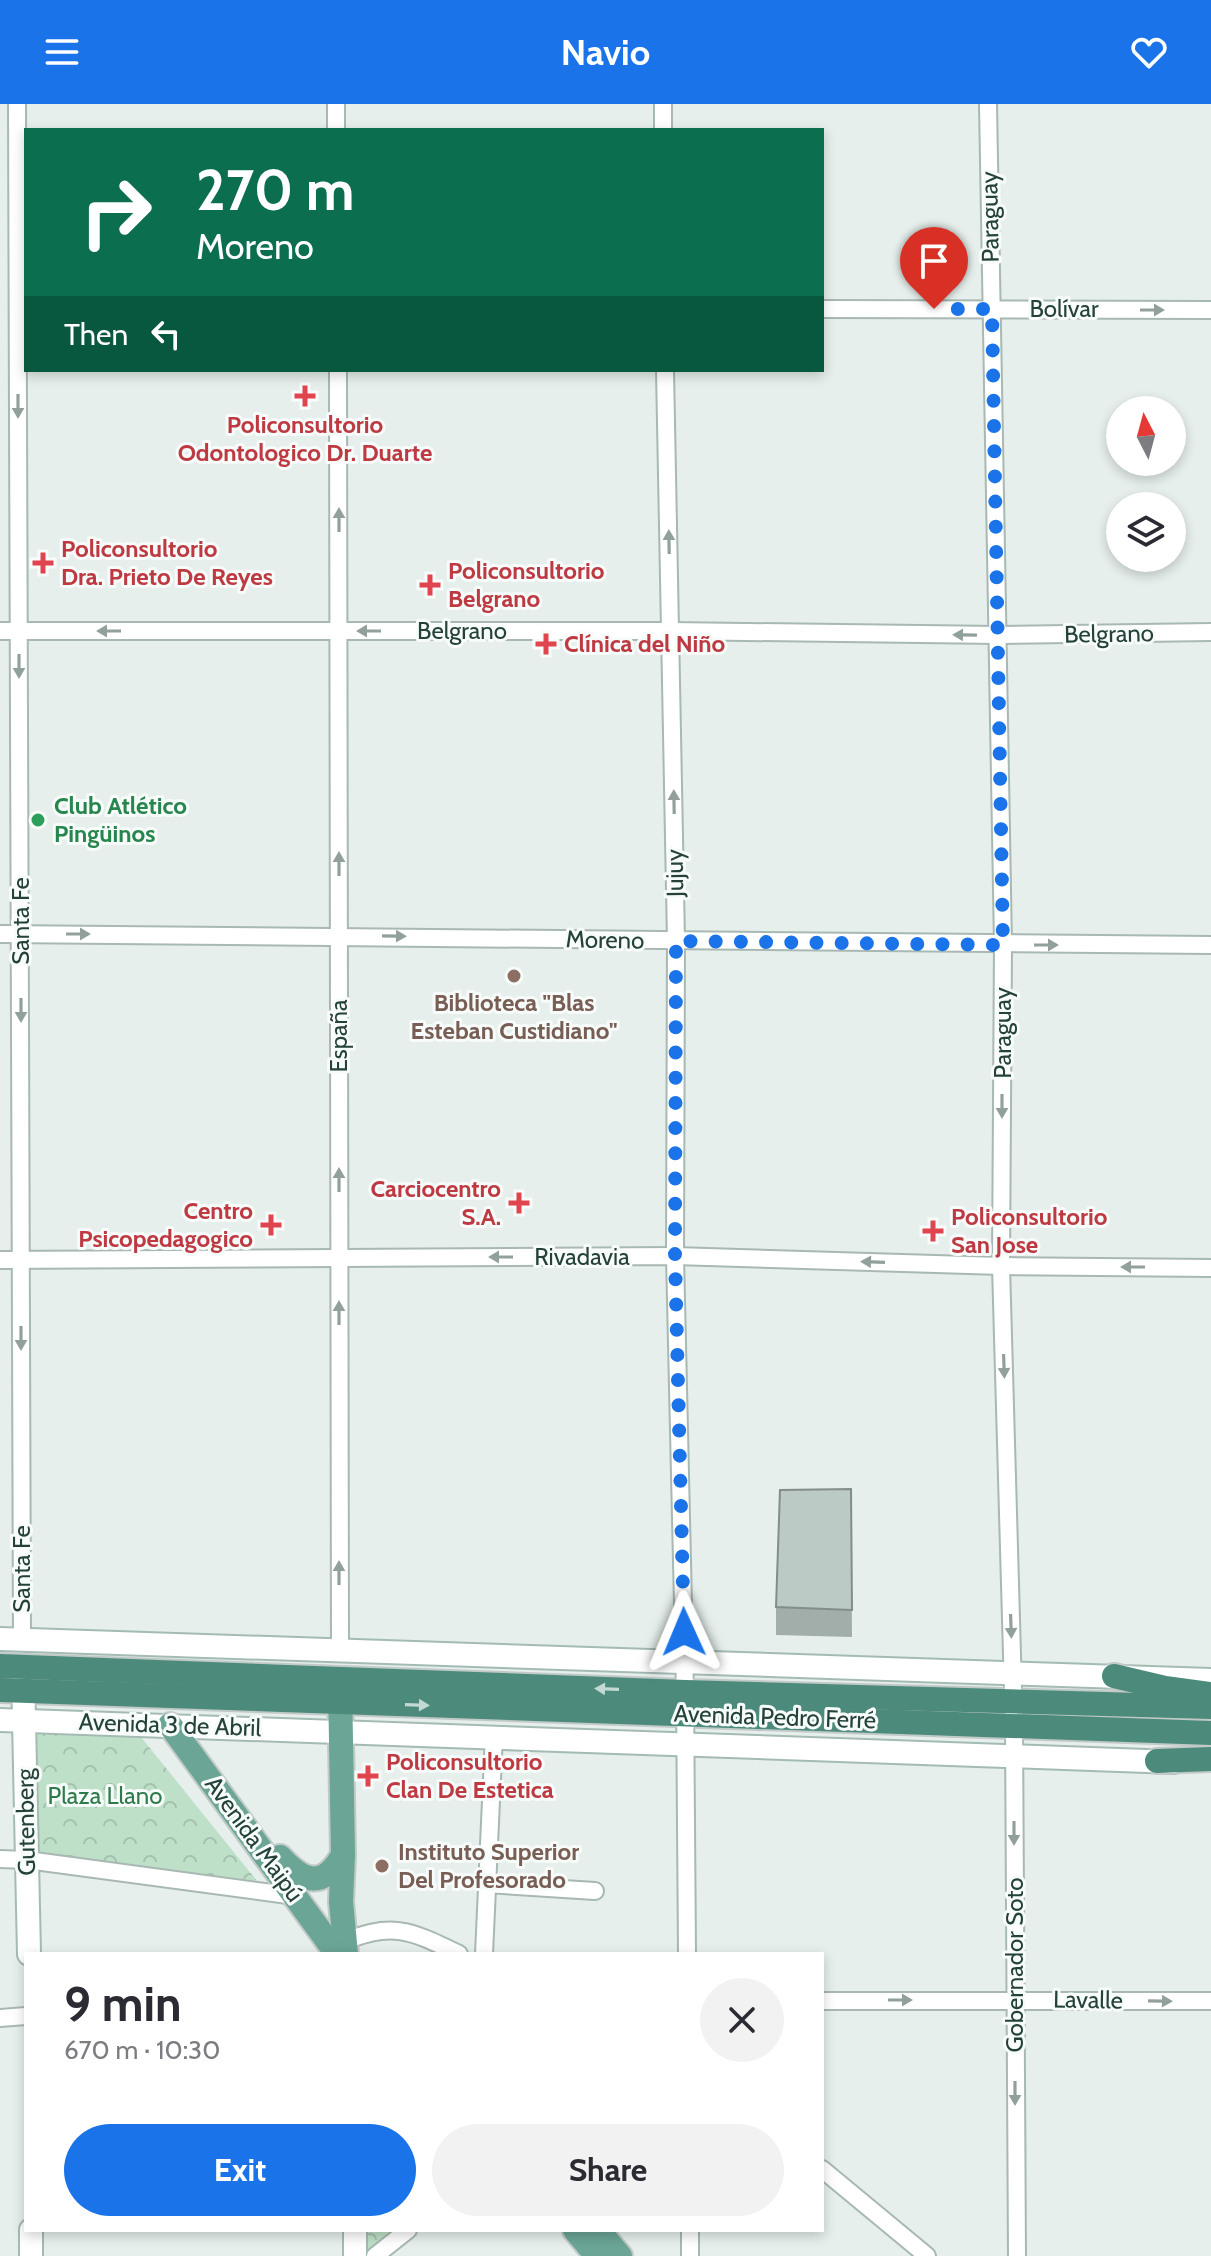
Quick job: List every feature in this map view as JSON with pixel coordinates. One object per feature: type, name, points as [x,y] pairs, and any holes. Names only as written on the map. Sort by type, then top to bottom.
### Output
[{"type":"highway","points":[[1114,1676],[1165,1688],[1211,1694]]},
{"type":"highway","name":"Avenida 3 de Abril","points":[[12,1679],[340,1690]]},
{"type":"highway","name":"Avenida Pedro Ferré","points":[[340,1690],[1014,1714],[1211,1733]]},
{"type":"highway","name":"Avenida Pedro Ferré","points":[[1014,1714],[1211,1707]]},
{"type":"highway","points":[[1157,1761],[1211,1761]]},
{"type":"main road","points":[[11,1640],[340,1651]]},
{"type":"main road","name":"Santa Fe","points":[[11,1640],[12,1679]]},
{"type":"main road","name":"Avenida Pedro Ferré","points":[[340,1651],[1211,1680]]},
{"type":"main road","name":"España","points":[[340,1651],[340,1690]]},
{"type":"main road","name":"Gutenberg","points":[[12,1679],[23,1721],[29,1952]]},
{"type":"main road","points":[[340,1690],[344,1950]]},
{"type":"main road","name":"Avenida 3 de Abril","points":[[0,1720],[340,1730]]},
{"type":"main road","name":"Avenida Maipú","points":[[170,1725],[295,1896],[344,1950]]},
{"type":"main road","name":"Avenida Pedro Ferré","points":[[340,1730],[1157,1761]]},
{"type":"main road","points":[[214,1785],[303,1878],[309,1880],[327,1875],[343,1855]]},
{"type":"main road","points":[[31,2232],[31,2256]]},
{"type":"main road","points":[[355,2232],[355,2256]]},
{"type":"main road","points":[[577,2232],[597,2256]]},
{"type":"main road","points":[[600,2232],[620,2256]]},
{"type":"street","name":"Santa Fe","points":[[11,1640],[21,1260],[19,631],[22,302],[17,104]]},
{"type":"street","points":[[336,104],[336,128]]},
{"type":"street","points":[[663,104],[663,128]]},
{"type":"street","name":"Paraguay","points":[[988,104],[1003,945],[1001,1266],[1012,1674]]},
{"type":"street","points":[[0,302],[22,302]]},
{"type":"street","name":"Bolívar","points":[[824,309],[1211,310]]},
{"type":"street","name":"España","points":[[338,372],[340,1651]]},
{"type":"street","name":"Jujuy","points":[[665,372],[676,941],[675,1256],[685,1664],[687,1952]]},
{"type":"street","name":"Belgrano","points":[[0,631],[671,631],[999,635],[1211,632]]},
{"type":"street","name":"Moreno","points":[[0,934],[1211,945]]},
{"type":"street","name":"Rivadavia","points":[[0,1260],[675,1256],[1001,1266],[1211,1268]]},
{"type":"street","name":"Gobernador Soto","points":[[1012,1674],[1017,2256]]},
{"type":"street","points":[[484,1952],[494,1735]]},
{"type":"street","points":[[0,1859],[295,1896]]},
{"type":"street","points":[[486,1884],[595,1891]]},
{"type":"street","points":[[344,1950],[365,1935],[403,1930],[454,1952]]},
{"type":"street","name":"Lavalle","points":[[824,2001],[1211,2001]]},
{"type":"street","points":[[0,2018],[24,2016]]},
{"type":"street","points":[[824,2171],[927,2256]]},
{"type":"street","points":[[375,2256],[405,2232]]},
{"type":"street","points":[[690,2232],[690,2256]]},
{"type":"green space","name":"Plaza Llano","points":[[32,1731],[137,1732],[257,1881],[35,1853]]},
{"type":"green space","points":[[364,2232],[390,2232],[363,2254]]},
{"type":"building","points":[[851,1489],[852,1610],[776,1607],[780,1490]]},
{"type":"place","name":"Policonsultorio Odontologico Dr. Duarte","points":[[305,396]]},
{"type":"place","name":"Policonsultorio Dra. Prieto De Reyes","points":[[43,563]]},
{"type":"place","name":"Policonsultorio Belgrano","points":[[430,585]]},
{"type":"place","name":"Clínica del Niño","points":[[546,644]]},
{"type":"place","name":"Club Atlético Pingüinos","points":[[38,820]]},
{"type":"place","name":"Biblioteca \"Blas Esteban Custidiano\"","points":[[514,976]]},
{"type":"place","name":"Carciocentro S.A.","points":[[519,1203]]},
{"type":"place","name":"Centro Psicopedagogico","points":[[271,1225]]},
{"type":"place","name":"Policonsultorio San Jose","points":[[933,1231]]},
{"type":"place","name":"Policonsultorio Clan De Estetica","points":[[368,1776]]},
{"type":"place","name":"Instituto Superior Del Profesorado","points":[[382,1866]]},
{"type":"route","points":[[684,1632],[675,1256],[676,941],[1003,945],[992,309],[934,309]]}]
